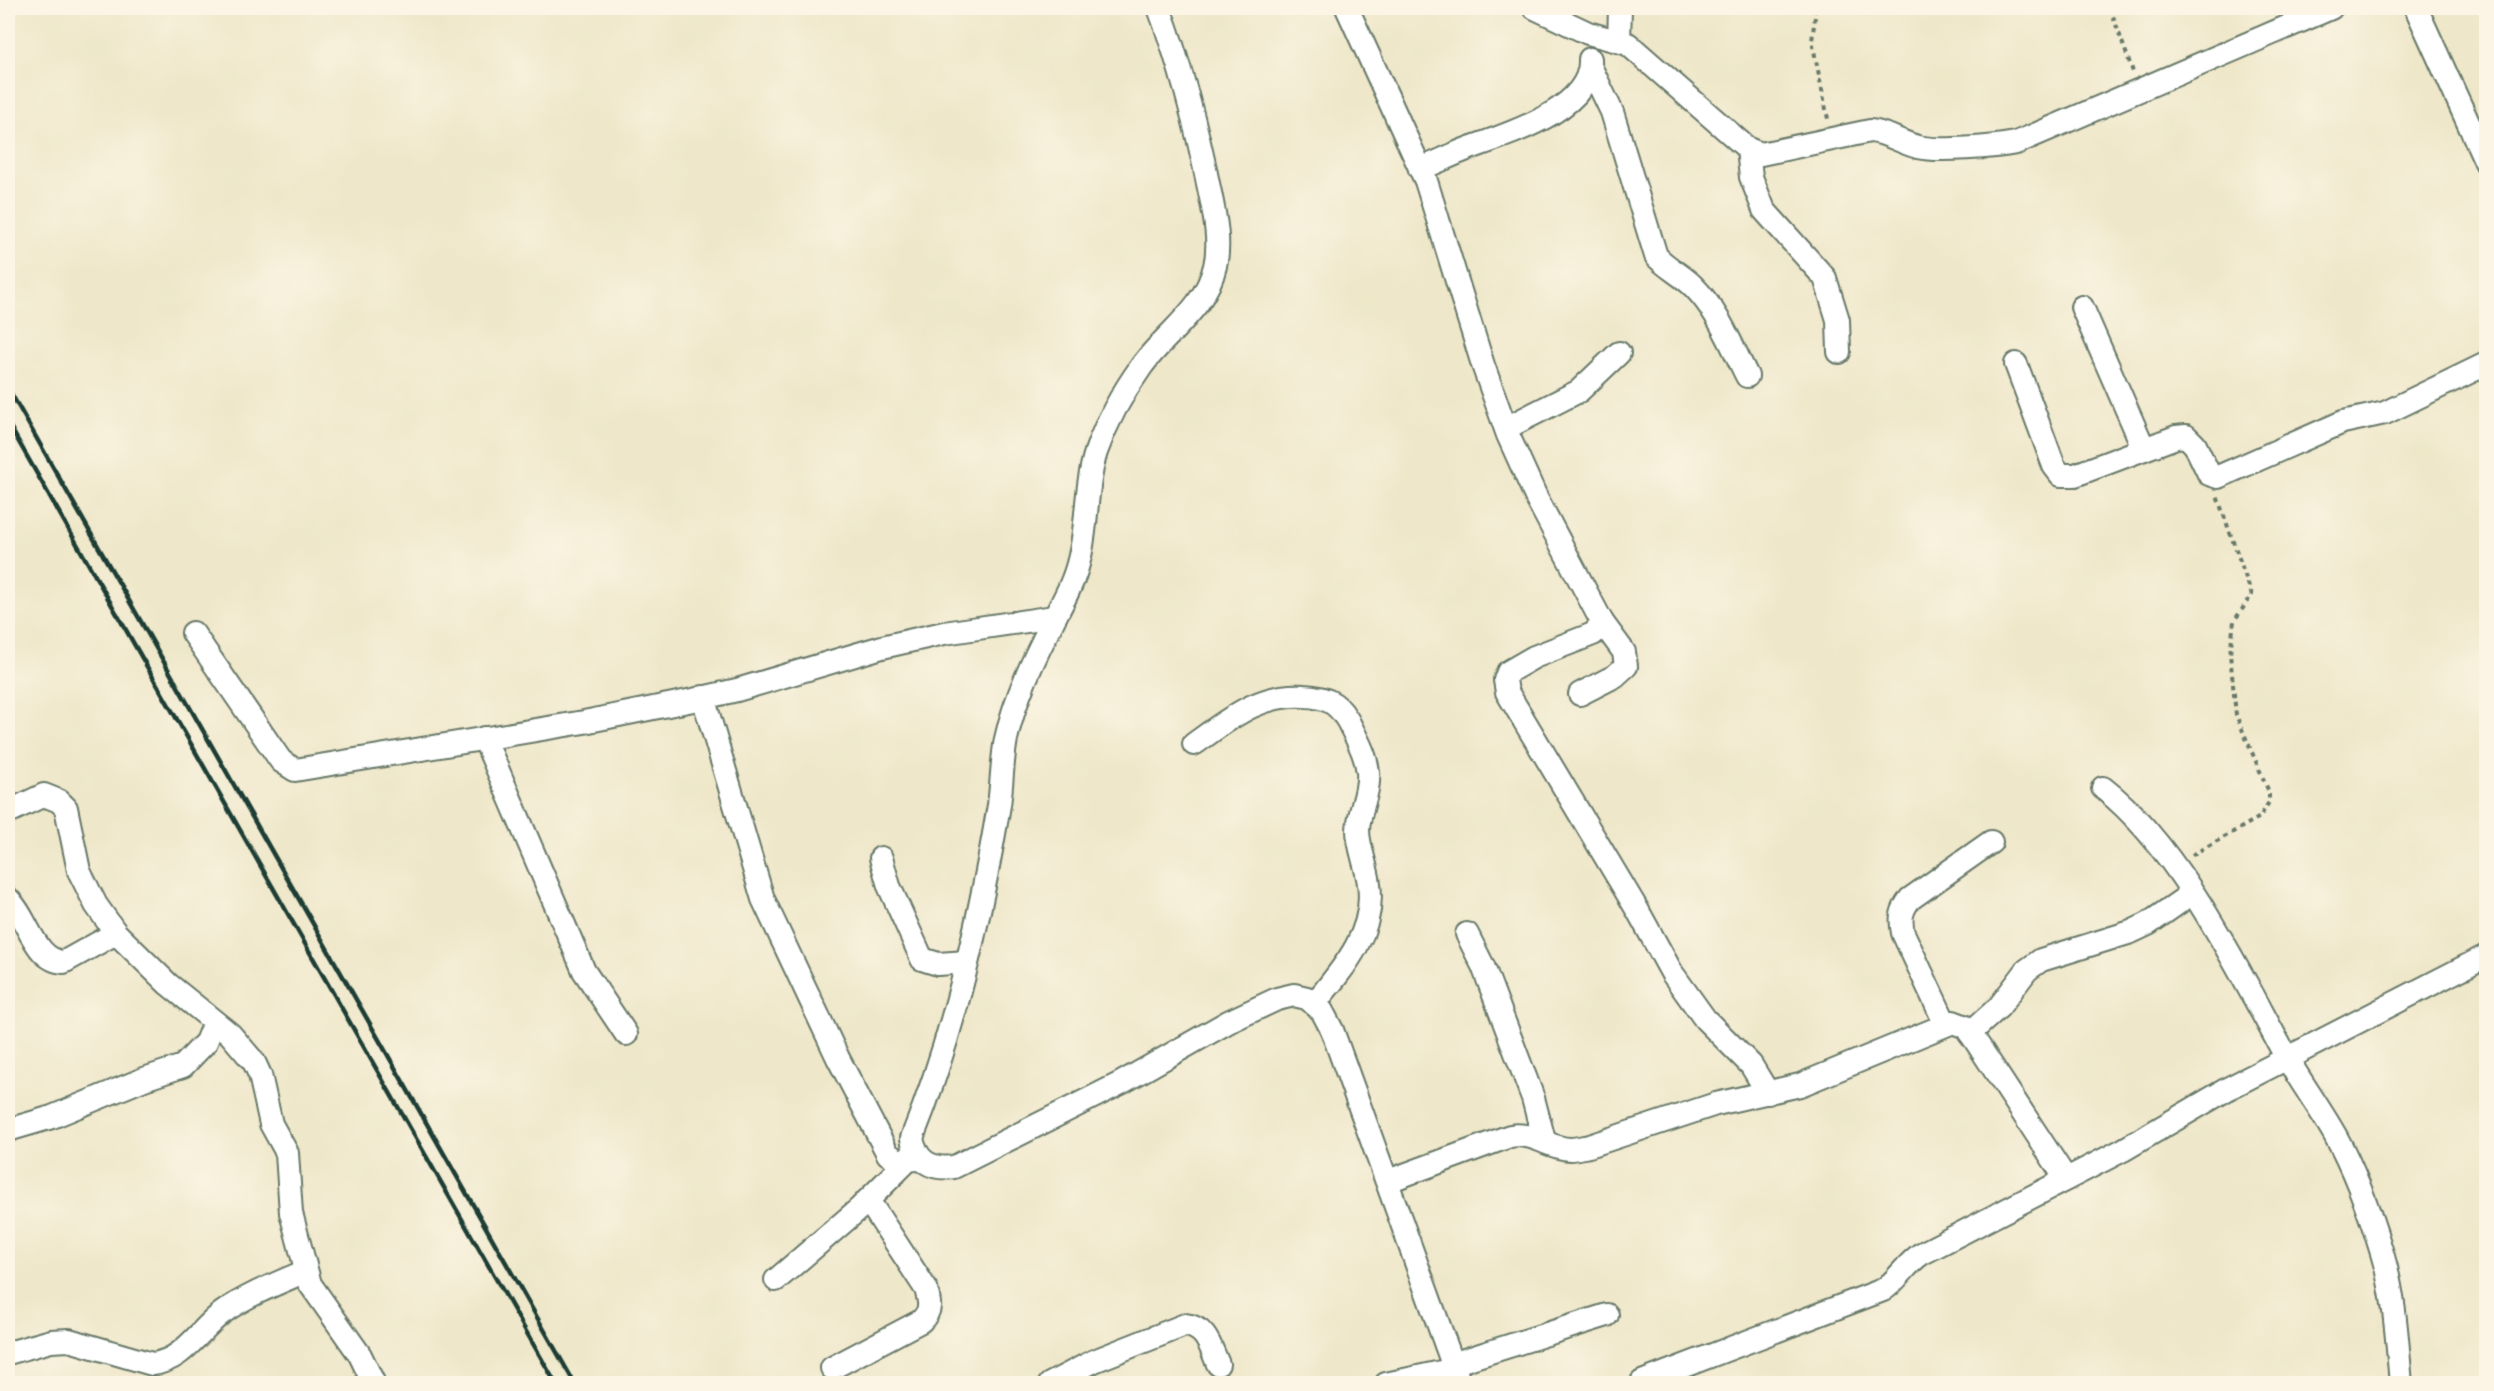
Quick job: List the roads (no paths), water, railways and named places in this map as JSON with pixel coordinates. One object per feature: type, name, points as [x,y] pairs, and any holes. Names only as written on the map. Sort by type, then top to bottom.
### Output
[{"type":"street","points":[[776,1280],[914,1160],[912,1138],[948,1036],[979,917],[999,802],[1006,739],[1018,699],[1054,617],[1072,583],[1080,557],[1095,455],[1109,422],[1142,366],[1197,305],[1208,289],[1216,264],[1217,241],[1212,205],[1197,128],[1182,70],[1159,8]]},
{"type":"street","points":[[1347,8],[1420,169],[1436,210],[1483,365],[1506,428],[1536,497],[1602,621],[1624,652],[1626,666],[1615,676],[1580,694]]},
{"type":"street","points":[[1535,8],[1588,33],[1618,41],[1639,53],[1749,149],[1761,154],[1775,153],[1870,131],[1881,132],[1919,147],[1997,147],[2033,137],[2331,8]]},
{"type":"street","points":[[1618,41],[1620,8]]},
{"type":"street","points":[[2416,8],[2487,162]]},
{"type":"street","points":[[1420,169],[1519,132],[1577,93],[1587,79],[1590,66],[1588,33]]},
{"type":"street","points":[[1590,66],[1612,112],[1656,256],[1664,265],[1691,284],[1705,300],[1717,317],[1747,376]]},
{"type":"street","points":[[1749,149],[1751,177],[1764,210],[1825,278],[1838,320],[1839,352]]},
{"type":"street","points":[[2082,307],[2144,449]]},
{"type":"street","points":[[1506,428],[1579,391],[1619,353]]},
{"type":"street","points":[[2016,364],[2054,465],[2061,475],[2075,475],[2176,437],[2190,438],[2209,474],[2214,477],[2343,422],[2385,413],[2487,364]]},
{"type":"street","points":[[194,633],[281,761],[295,770],[703,697],[882,647],[944,633],[1054,617]]},
{"type":"street","points":[[1602,621],[1593,634],[1534,657],[1508,672],[1505,680],[1507,692],[1638,911],[1672,973],[1705,1019],[1751,1065],[1768,1092]]},
{"type":"street","points":[[1194,744],[1241,711],[1271,698],[1288,695],[1318,696],[1338,706],[1363,752],[1368,788],[1359,817],[1358,833],[1371,897],[1368,917],[1360,941],[1347,962],[1314,1004]]},
{"type":"street","points":[[703,697],[754,872],[779,936],[877,1137],[888,1154],[897,1160],[914,1160],[940,1169],[954,1167],[1121,1083],[1228,1022],[1277,999],[1294,995],[1307,998],[1322,1011],[1332,1030],[1455,1372]]},
{"type":"street","points":[[484,738],[584,970],[626,1034]]},
{"type":"street","points":[[2103,788],[2123,803],[2154,838],[2173,866],[2229,954],[2287,1058],[2336,1137],[2374,1231],[2391,1289],[2401,1383]]},
{"type":"street","points":[[8,812],[44,795],[59,801],[66,808],[79,871],[96,905],[116,933],[168,984],[247,1050],[260,1075],[271,1124],[287,1153],[291,1213],[306,1270],[321,1303],[360,1354],[374,1383]]},
{"type":"street","points":[[1944,1023],[1903,933],[1900,918],[1903,908],[1910,899],[1991,842]]},
{"type":"street","points":[[881,858],[889,886],[922,960],[938,964],[967,962]]},
{"type":"street","points":[[1970,1033],[1999,1007],[2027,970],[2041,960],[2131,932],[2148,924],[2191,894]]},
{"type":"street","points":[[8,899],[21,913],[38,948],[47,957],[57,962],[64,962],[116,933]]},
{"type":"street","points":[[1467,934],[1483,966],[1533,1098],[1544,1140]]},
{"type":"street","points":[[1642,1382],[1883,1290],[1894,1281],[1902,1268],[1921,1254],[2123,1150],[2229,1088],[2487,956]]},
{"type":"street","points":[[8,1130],[52,1118],[144,1079],[183,1066],[206,1042],[214,1022]]},
{"type":"street","points":[[1388,1181],[1510,1136],[1523,1134],[1544,1140],[1554,1146],[1570,1149],[1589,1146],[1716,1104],[1800,1085],[1944,1023],[1960,1023],[1970,1033],[2066,1179]]},
{"type":"street","points":[[832,1368],[921,1321],[928,1314],[931,1305],[926,1289],[868,1200]]},
{"type":"street","points":[[8,1353],[51,1341],[69,1340],[152,1364],[165,1363],[176,1357],[221,1314],[261,1291],[306,1270]]},
{"type":"street","points":[[1386,1383],[1455,1372],[1607,1315]]},
{"type":"street","points":[[1050,1383],[1094,1361],[1185,1325],[1194,1326],[1203,1332],[1218,1364]]},
{"type":"railway","points":[[8,388],[575,1384]]},
{"type":"railway","points":[[8,423],[556,1384]]}]
